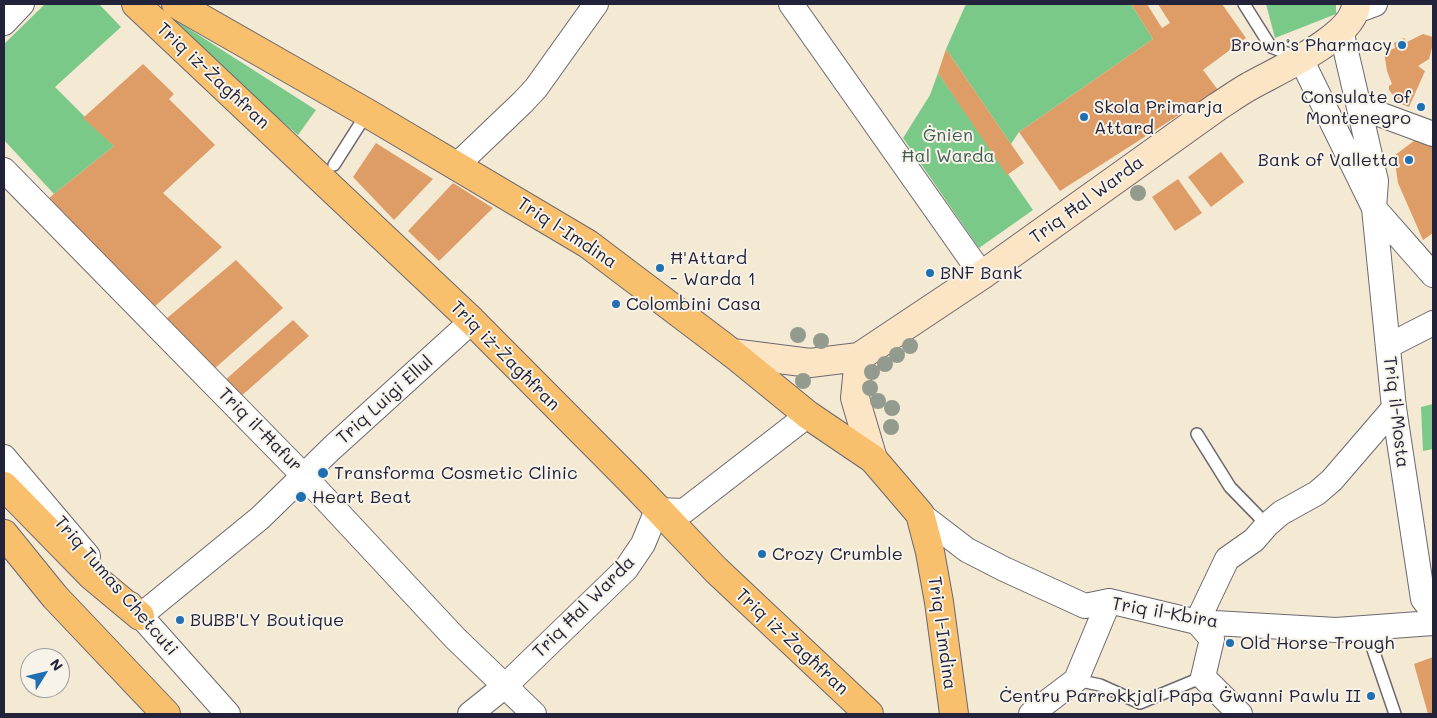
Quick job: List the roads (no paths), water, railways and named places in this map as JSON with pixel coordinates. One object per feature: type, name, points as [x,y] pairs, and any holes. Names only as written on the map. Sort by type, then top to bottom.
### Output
[{"type":"highway","name":"Triq iż-Żagħfran","points":[[136,4],[472,321],[634,484],[716,570],[869,714]]},
{"type":"highway","name":"Triq l-Imdina","points":[[176,4],[458,166],[588,244],[732,352],[808,416],[873,458],[920,514],[930,552],[954,714]]},
{"type":"highway","points":[[4,486],[92,576],[140,616]]},
{"type":"highway","points":[[4,534],[55,597],[166,714]]},
{"type":"street","points":[[4,23],[22,4]]},
{"type":"street","points":[[458,166],[536,88],[596,4]]},
{"type":"street","points":[[791,4],[982,275]]},
{"type":"street","name":"Triq Ħal Warda","points":[[732,352],[810,363],[859,357],[982,275],[1217,106],[1249,86],[1301,59],[1357,12]]},
{"type":"street","name":"Triq il-Mosta","points":[[1357,12],[1360,107],[1376,181],[1374,208],[1394,408],[1423,599],[1433,612]]},
{"type":"street","name":"Triq il-Mosta","points":[[1301,59],[1374,208]]},
{"type":"street","points":[[1360,107],[1433,134]]},
{"type":"street","name":"Triq il-Ħafur","points":[[4,170],[303,475],[455,638],[534,714]]},
{"type":"street","points":[[1374,208],[1433,275]]},
{"type":"street","name":"Triq Luigi Ellul","points":[[140,616],[260,518],[303,475],[472,321]]},
{"type":"street","points":[[1388,346],[1433,323]]},
{"type":"street","points":[[859,357],[855,398],[873,458]]},
{"type":"street","points":[[1240,714],[1203,677],[1212,639],[1197,622],[1227,559],[1254,540],[1281,513],[1317,493],[1332,480],[1394,408]]},
{"type":"street","points":[[657,510],[684,511],[808,416]]},
{"type":"street","name":"Triq Tumas Chetcuti","points":[[4,457],[140,616],[228,714]]},
{"type":"street","name":"Triq Ħal Warda","points":[[470,714],[505,686],[626,569],[643,544],[657,510]]},
{"type":"street","name":"Triq il-Kbira","points":[[920,514],[968,550],[1085,606],[1109,601],[1197,622],[1336,630],[1433,623]]},
{"type":"street","points":[[1031,714],[1076,680],[1109,601]]},
{"type":"lane","points":[[1244,4],[1272,47],[1301,59]]},
{"type":"lane","points":[[334,165],[367,113]]},
{"type":"lane","points":[[1197,434],[1230,487],[1267,525]]},
{"type":"lane","points":[[1366,629],[1395,714]]},
{"type":"lane","points":[[1076,680],[1100,684],[1140,703],[1203,677]]},
{"type":"place","name":"Brown’s Pharmacy","points":[[1402,45]]},
{"type":"place","name":"Consulate of Montenegro","points":[[1421,107]]},
{"type":"place","name":"Skola Primarja Attard","points":[[1084,117]]},
{"type":"place","name":"Bank of Valletta","points":[[1409,160]]},
{"type":"place","name":"Ħ'Attard - Warda 1","points":[[660,268]]},
{"type":"place","name":"BNF Bank","points":[[930,273]]},
{"type":"place","name":"Colombini Casa","points":[[616,304]]},
{"type":"place","name":"Transforma Cosmetic Clinic","points":[[323,473]]},
{"type":"place","name":"Heart Beat","points":[[301,497]]},
{"type":"place","name":"Crozy Crumble","points":[[762,554]]},
{"type":"place","name":"BUBB'LY Boutique","points":[[180,620]]},
{"type":"place","name":"Old Horse Trough","points":[[1230,643]]},
{"type":"place","name":"Ċentru Parrokkjali Papa Ġwanni Pawlu II","points":[[1371,696]]},
{"type":"park label","name":"Ġnien Ħal Warda","points":[[948,145]]}]
